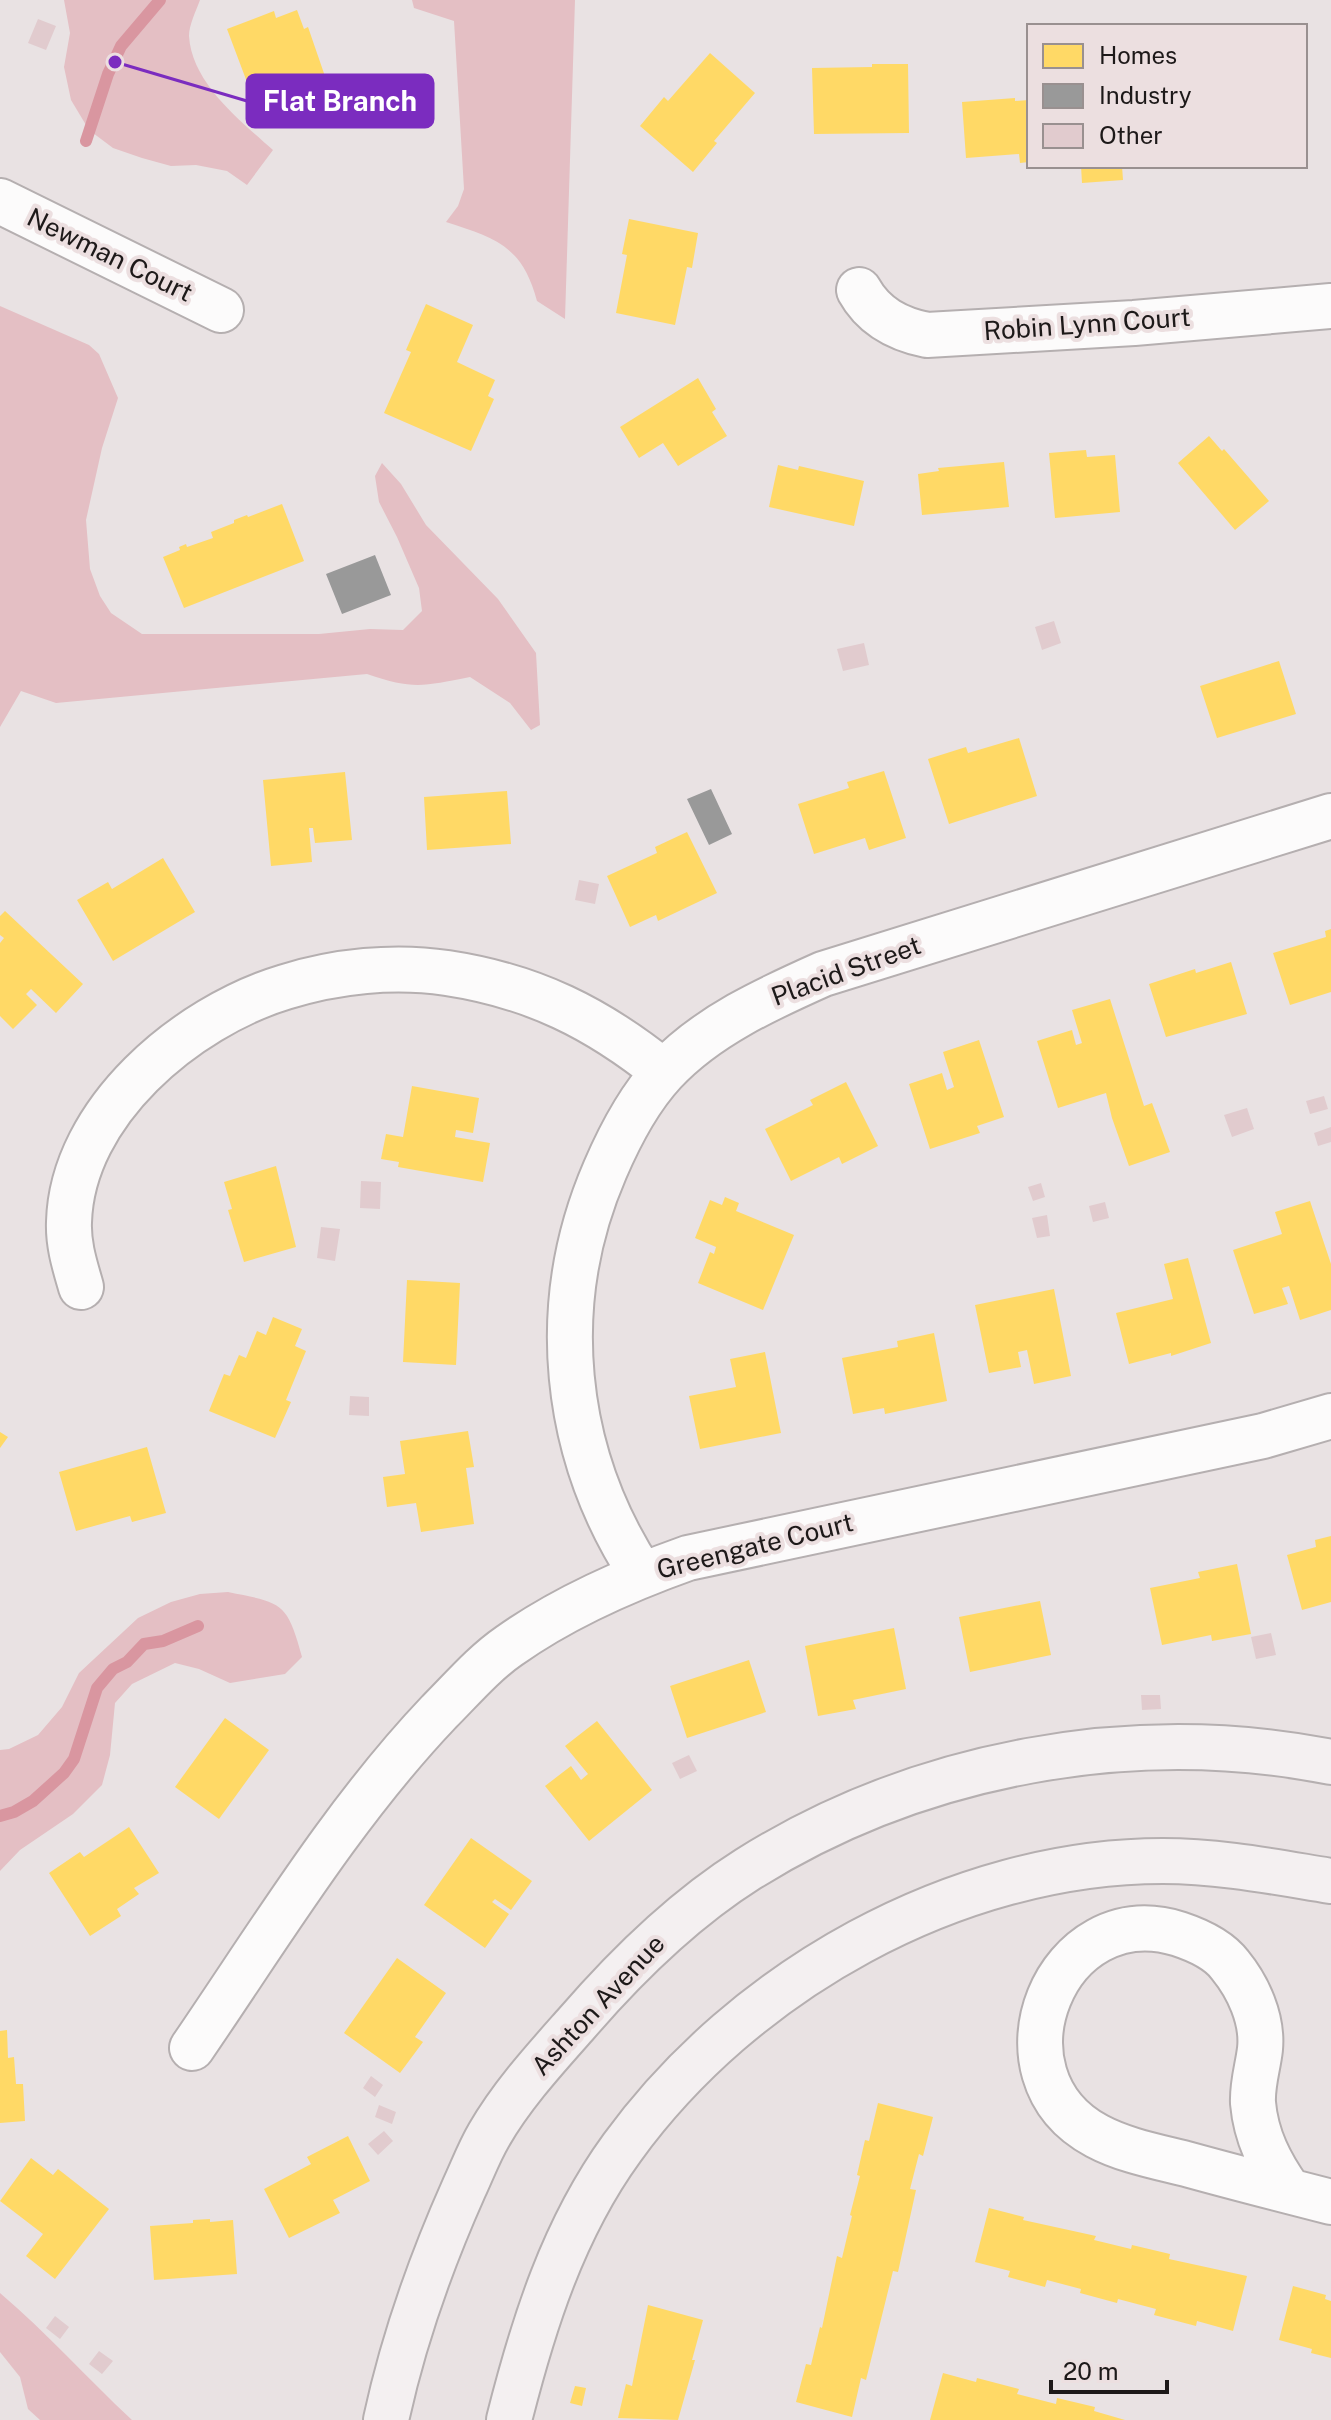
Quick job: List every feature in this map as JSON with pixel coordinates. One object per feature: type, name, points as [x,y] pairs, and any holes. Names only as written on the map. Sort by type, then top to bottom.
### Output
[{"type":"street","name":"Newman Court","points":[[0,201],[221,310]]},
{"type":"street","name":"Robin Lynn Court","points":[[859,290],[864,300],[882,318],[906,331],[927,335],[1134,323],[1331,306]]},
{"type":"street","name":"Placid Street","points":[[642,1575],[597,1490],[579,1430],[568,1355],[570,1304],[581,1238],[597,1188],[618,1139],[644,1096],[664,1072],[704,1038],[761,1002],[823,974],[1331,816]]},
{"type":"street","points":[[81,1287],[72,1259],[69,1223],[75,1182],[85,1151],[103,1120],[139,1076],[182,1039],[231,1009],[284,987],[339,974],[397,970],[446,973],[505,985],[595,1022],[664,1072]]},
{"type":"street","name":"Greengate Court","points":[[192,2048],[345,1825],[430,1722],[481,1669],[509,1646],[575,1606],[688,1558],[1263,1436],[1331,1416]]},
{"type":"street","name":"Ashton Avenue","points":[[386,2420],[420,2299],[452,2216],[488,2136],[533,2072],[611,1984],[680,1920],[729,1882],[796,1841],[867,1808],[929,1786],[1024,1762],[1121,1747],[1193,1746],[1331,1762]]},
{"type":"street","points":[[509,2420],[530,2337],[559,2261],[621,2149],[671,2088],[726,2033],[810,1971],[841,1952],[936,1906],[1019,1878],[1105,1864],[1163,1861],[1221,1864],[1331,1881]]},
{"type":"street","points":[[1289,2191],[1273,2168],[1257,2126],[1254,2083],[1260,2046],[1259,2027],[1249,1992],[1228,1962],[1199,1941],[1165,1930],[1129,1930],[1095,1943],[1067,1966],[1048,1996],[1039,2031],[1047,2080],[1059,2103],[1076,2122],[1097,2136],[1121,2146],[1289,2191],[1331,2202]]},
{"type":"shaded area","points":[[64,0],[200,0],[189,36],[199,70],[220,100],[273,150],[247,185],[227,171],[196,165],[171,166],[113,148],[89,130],[71,100],[64,67],[70,33]]},
{"type":"shaded area","points":[[412,0],[575,0],[565,319],[537,301],[523,267],[504,246],[479,233],[446,222],[458,206],[464,189],[454,21],[414,8]]},
{"type":"shaded area","points":[[0,306],[89,345],[99,354],[118,398],[102,448],[86,520],[90,569],[100,596],[111,613],[142,634],[319,634],[370,629],[403,630],[422,611],[419,588],[379,502],[375,476],[382,463],[401,484],[426,525],[498,599],[536,653],[540,725],[531,730],[510,703],[470,677],[418,685],[367,674],[56,703],[21,691],[0,727]]},
{"type":"shaded area","points":[[228,1592],[260,1599],[280,1608],[292,1625],[302,1657],[285,1674],[230,1683],[199,1669],[175,1663],[132,1684],[115,1703],[110,1755],[102,1785],[73,1814],[20,1850],[0,1871],[0,1750],[38,1735],[62,1707],[79,1673],[138,1618],[171,1602],[200,1594]]},
{"type":"shaded area","points":[[0,2293],[132,2420],[40,2420],[28,2409],[20,2377],[0,2352]]},
{"type":"building: Homes","points":[[297,10],[304,29],[308,27],[338,114],[302,128],[289,93],[256,106],[227,29],[274,11],[276,18]]},
{"type":"building: Homes","points":[[710,53],[755,93],[714,141],[717,143],[693,172],[640,126],[664,97],[668,101]]},
{"type":"building: Homes","points":[[872,64],[908,64],[909,133],[814,134],[812,68],[872,67]]},
{"type":"building: Homes","points":[[1015,98],[1015,101],[1027,100],[1027,162],[1020,163],[1019,154],[966,158],[962,102]]},
{"type":"building: Homes","points":[[1081,168],[1122,168],[1123,180],[1082,183]]},
{"type":"building: Homes","points":[[629,219],[698,233],[692,268],[687,267],[675,325],[616,313],[627,255],[622,254]]},
{"type":"building: Homes","points":[[426,304],[473,325],[457,362],[495,380],[488,396],[494,399],[471,451],[384,413],[411,352],[406,350]]},
{"type":"building: Homes","points":[[698,378],[716,409],[712,412],[727,436],[678,466],[663,443],[639,458],[620,427]]},
{"type":"building: Homes","points":[[1209,436],[1269,501],[1235,530],[1178,463]]},
{"type":"building: Homes","points":[[1086,450],[1087,457],[1115,455],[1120,512],[1055,518],[1049,453]]},
{"type":"building: Homes","points":[[1004,462],[1009,507],[922,515],[918,474],[939,471],[938,468]]},
{"type":"building: Homes","points":[[778,465],[798,470],[799,466],[864,481],[854,526],[769,507]]},
{"type":"building: Homes","points":[[282,504],[304,561],[184,608],[163,557],[186,544],[187,547],[213,538],[211,532],[234,523],[234,520]]},
{"type":"building: Homes","points":[[1279,661],[1296,714],[1217,738],[1200,686]]},
{"type":"building: Homes","points":[[1019,738],[1037,796],[949,824],[928,759],[966,747],[968,753]]},
{"type":"building: Homes","points":[[884,771],[906,838],[869,850],[865,838],[814,854],[798,804],[849,788],[847,782]]},
{"type":"building: Homes","points":[[345,772],[352,840],[315,843],[313,828],[309,828],[312,862],[271,866],[263,780]]},
{"type":"building: Homes","points":[[507,791],[511,844],[427,850],[424,797]]},
{"type":"building: Homes","points":[[687,832],[717,893],[658,921],[656,915],[630,927],[607,876],[657,853],[655,847]]},
{"type":"building: Homes","points":[[163,858],[195,912],[113,961],[77,900],[108,882],[112,889]]},
{"type":"building: Homes","points":[[5,911],[83,984],[56,1013],[31,989],[26,994],[37,1005],[13,1029],[0,1016],[0,943],[4,938],[0,935],[0,916]]},
{"type":"building: Homes","points":[[1331,929],[1331,992],[1290,1005],[1273,953],[1326,937],[1325,931]]},
{"type":"building: Homes","points":[[1231,962],[1247,1014],[1166,1037],[1149,984],[1195,969],[1196,973]]},
{"type":"building: Homes","points":[[1110,999],[1144,1106],[1152,1103],[1170,1152],[1129,1166],[1106,1093],[1058,1108],[1037,1041],[1072,1030],[1076,1045],[1082,1043],[1072,1010]]},
{"type":"building: Homes","points":[[979,1040],[1004,1117],[977,1126],[980,1133],[930,1149],[909,1084],[942,1073],[947,1090],[954,1087],[943,1052]]},
{"type":"building: Homes","points":[[846,1082],[878,1146],[842,1164],[839,1157],[791,1181],[765,1129],[813,1105],[810,1100]]},
{"type":"building: Homes","points":[[412,1086],[479,1098],[473,1133],[456,1130],[455,1137],[490,1143],[483,1182],[398,1167],[399,1162],[381,1159],[386,1134],[403,1137]]},
{"type":"building: Homes","points":[[276,1166],[296,1247],[244,1262],[228,1210],[232,1209],[224,1182]]},
{"type":"building: Homes","points":[[725,1197],[739,1203],[736,1211],[794,1235],[763,1310],[698,1283],[710,1252],[714,1254],[716,1247],[695,1238],[710,1200],[722,1205]]},
{"type":"building: Homes","points":[[1310,1201],[1331,1264],[1331,1310],[1300,1320],[1289,1286],[1282,1288],[1288,1304],[1254,1314],[1233,1250],[1282,1234],[1275,1212]]},
{"type":"building: Homes","points":[[1188,1258],[1211,1343],[1171,1356],[1171,1353],[1129,1364],[1116,1313],[1173,1299],[1164,1264]]},
{"type":"building: Homes","points":[[407,1280],[460,1283],[456,1365],[403,1362]]},
{"type":"building: Homes","points":[[1054,1289],[1071,1376],[1034,1384],[1027,1350],[1018,1352],[1021,1367],[989,1373],[975,1305]]},
{"type":"building: Homes","points":[[273,1317],[302,1329],[295,1346],[306,1351],[286,1400],[291,1402],[275,1438],[209,1411],[224,1374],[230,1376],[239,1355],[246,1358],[257,1331],[266,1335]]},
{"type":"building: Homes","points":[[934,1333],[947,1401],[885,1414],[884,1408],[853,1414],[842,1358],[898,1347],[897,1341]]},
{"type":"building: Homes","points":[[765,1352],[781,1433],[700,1449],[689,1396],[736,1387],[730,1359]]},
{"type":"building: Homes","points":[[468,1431],[474,1467],[466,1468],[474,1524],[421,1532],[416,1503],[387,1507],[383,1477],[405,1474],[400,1441]]},
{"type":"building: Homes","points":[[0,1432],[8,1437],[0,1448]]},
{"type":"building: Homes","points":[[147,1447],[166,1513],[132,1522],[130,1516],[76,1531],[59,1472]]},
{"type":"building: Homes","points":[[1331,1536],[1331,1602],[1302,1610],[1287,1555],[1316,1547],[1315,1540]]},
{"type":"building: Homes","points":[[1237,1564],[1251,1634],[1212,1641],[1211,1635],[1162,1645],[1150,1588],[1200,1578],[1198,1572]]},
{"type":"building: Homes","points":[[1040,1601],[1051,1655],[970,1672],[959,1617]]},
{"type":"building: Homes","points":[[894,1628],[906,1689],[853,1700],[856,1709],[818,1716],[805,1646]]},
{"type":"building: Homes","points":[[749,1660],[766,1712],[687,1738],[670,1686]]},
{"type":"building: Homes","points":[[225,1718],[269,1750],[219,1819],[175,1787]]},
{"type":"building: Homes","points":[[597,1721],[652,1790],[589,1841],[545,1786],[571,1766],[581,1780],[588,1774],[565,1746]]},
{"type":"building: Homes","points":[[129,1827],[159,1873],[134,1888],[139,1894],[117,1909],[121,1916],[90,1936],[49,1873],[80,1852],[84,1857]]},
{"type":"building: Homes","points":[[471,1838],[532,1881],[511,1910],[495,1899],[492,1902],[509,1914],[485,1948],[424,1905]]},
{"type":"building: Homes","points":[[397,1958],[446,1993],[415,2037],[423,2042],[400,2073],[344,2033]]},
{"type":"building: Homes","points":[[7,2030],[8,2058],[14,2057],[16,2084],[23,2084],[25,2121],[0,2123],[0,2031]]},
{"type":"building: Homes","points":[[878,2103],[933,2117],[910,2189],[916,2190],[898,2272],[893,2271],[866,2380],[861,2378],[852,2417],[796,2402],[806,2364],[811,2365],[822,2328],[837,2256],[842,2258],[865,2140],[869,2141]]},
{"type":"building: Homes","points":[[348,2136],[370,2181],[333,2200],[340,2213],[289,2238],[264,2189],[311,2164],[307,2157]]},
{"type":"building: Homes","points":[[31,2158],[53,2175],[58,2169],[109,2209],[55,2279],[26,2256],[43,2234],[0,2201]]},
{"type":"building: Homes","points":[[989,2208],[1024,2217],[1023,2220],[1096,2236],[1094,2240],[1131,2249],[1132,2245],[1170,2254],[1169,2259],[1247,2276],[1233,2331],[1197,2321],[1196,2326],[1154,2315],[1156,2309],[1118,2299],[1117,2303],[1047,2280],[1045,2287],[1008,2277],[1010,2271],[975,2262]]},
{"type":"building: Homes","points":[[210,2219],[210,2222],[233,2220],[237,2274],[154,2280],[150,2226]]},
{"type":"building: Homes","points":[[1293,2286],[1326,2295],[1325,2299],[1331,2301],[1331,2358],[1279,2340]]},
{"type":"building: Homes","points":[[648,2305],[703,2320],[678,2420],[618,2418],[626,2384],[632,2386]]},
{"type":"building: Homes","points":[[943,2373],[1019,2389],[1017,2394],[1056,2404],[1057,2398],[1095,2407],[1094,2411],[1125,2420],[930,2420]]},
{"type":"building: Homes","points":[[575,2386],[586,2388],[582,2406],[570,2403]]},
{"type":"building: Industry","points":[[375,555],[391,595],[342,614],[326,574]]},
{"type":"building: Industry","points":[[711,789],[732,834],[709,845],[687,799]]},
{"type":"building: Other","points":[[38,19],[56,26],[46,50],[28,43]]},
{"type":"building: Other","points":[[1054,621],[1061,643],[1042,650],[1035,627]]},
{"type":"building: Other","points":[[864,643],[869,665],[843,671],[837,649]]},
{"type":"building: Other","points":[[579,880],[599,884],[595,904],[575,900]]},
{"type":"building: Other","points":[[1324,1096],[1328,1109],[1310,1114],[1306,1101]]},
{"type":"building: Other","points":[[1247,1108],[1254,1129],[1232,1137],[1224,1115]]},
{"type":"building: Other","points":[[1331,1127],[1331,1142],[1318,1146],[1314,1133]]},
{"type":"building: Other","points":[[361,1181],[381,1182],[380,1209],[360,1208]]},
{"type":"building: Other","points":[[1041,1183],[1045,1197],[1033,1201],[1028,1187]]},
{"type":"building: Other","points":[[1105,1202],[1109,1218],[1093,1222],[1089,1206]]},
{"type":"building: Other","points":[[1047,1215],[1050,1236],[1037,1238],[1032,1218]]},
{"type":"building: Other","points":[[321,1227],[340,1229],[335,1261],[317,1258]]},
{"type":"building: Other","points":[[350,1396],[369,1397],[369,1416],[349,1415]]},
{"type":"building: Other","points":[[1271,1633],[1276,1655],[1256,1659],[1251,1637]]},
{"type":"building: Other","points":[[1141,1695],[1160,1695],[1161,1709],[1142,1710]]},
{"type":"building: Other","points":[[689,1755],[697,1771],[680,1779],[672,1763]]},
{"type":"building: Other","points":[[371,2076],[383,2085],[375,2097],[363,2088]]},
{"type":"building: Other","points":[[379,2105],[396,2112],[392,2124],[375,2117]]},
{"type":"building: Other","points":[[384,2131],[393,2141],[378,2155],[368,2144]]},
{"type":"building: Other","points":[[55,2316],[69,2327],[60,2339],[46,2328]]},
{"type":"building: Other","points":[[99,2351],[113,2361],[102,2374],[89,2364]]},
{"type":"waterway","points":[[86,141],[108,74],[121,46],[160,0]]},
{"type":"waterway","points":[[0,1816],[33,1801],[64,1773],[74,1759],[97,1688],[113,1669],[127,1662],[144,1644],[163,1641],[198,1626]]},
{"type":"place","name":"Flat Branch","points":[[115,62]]}]
